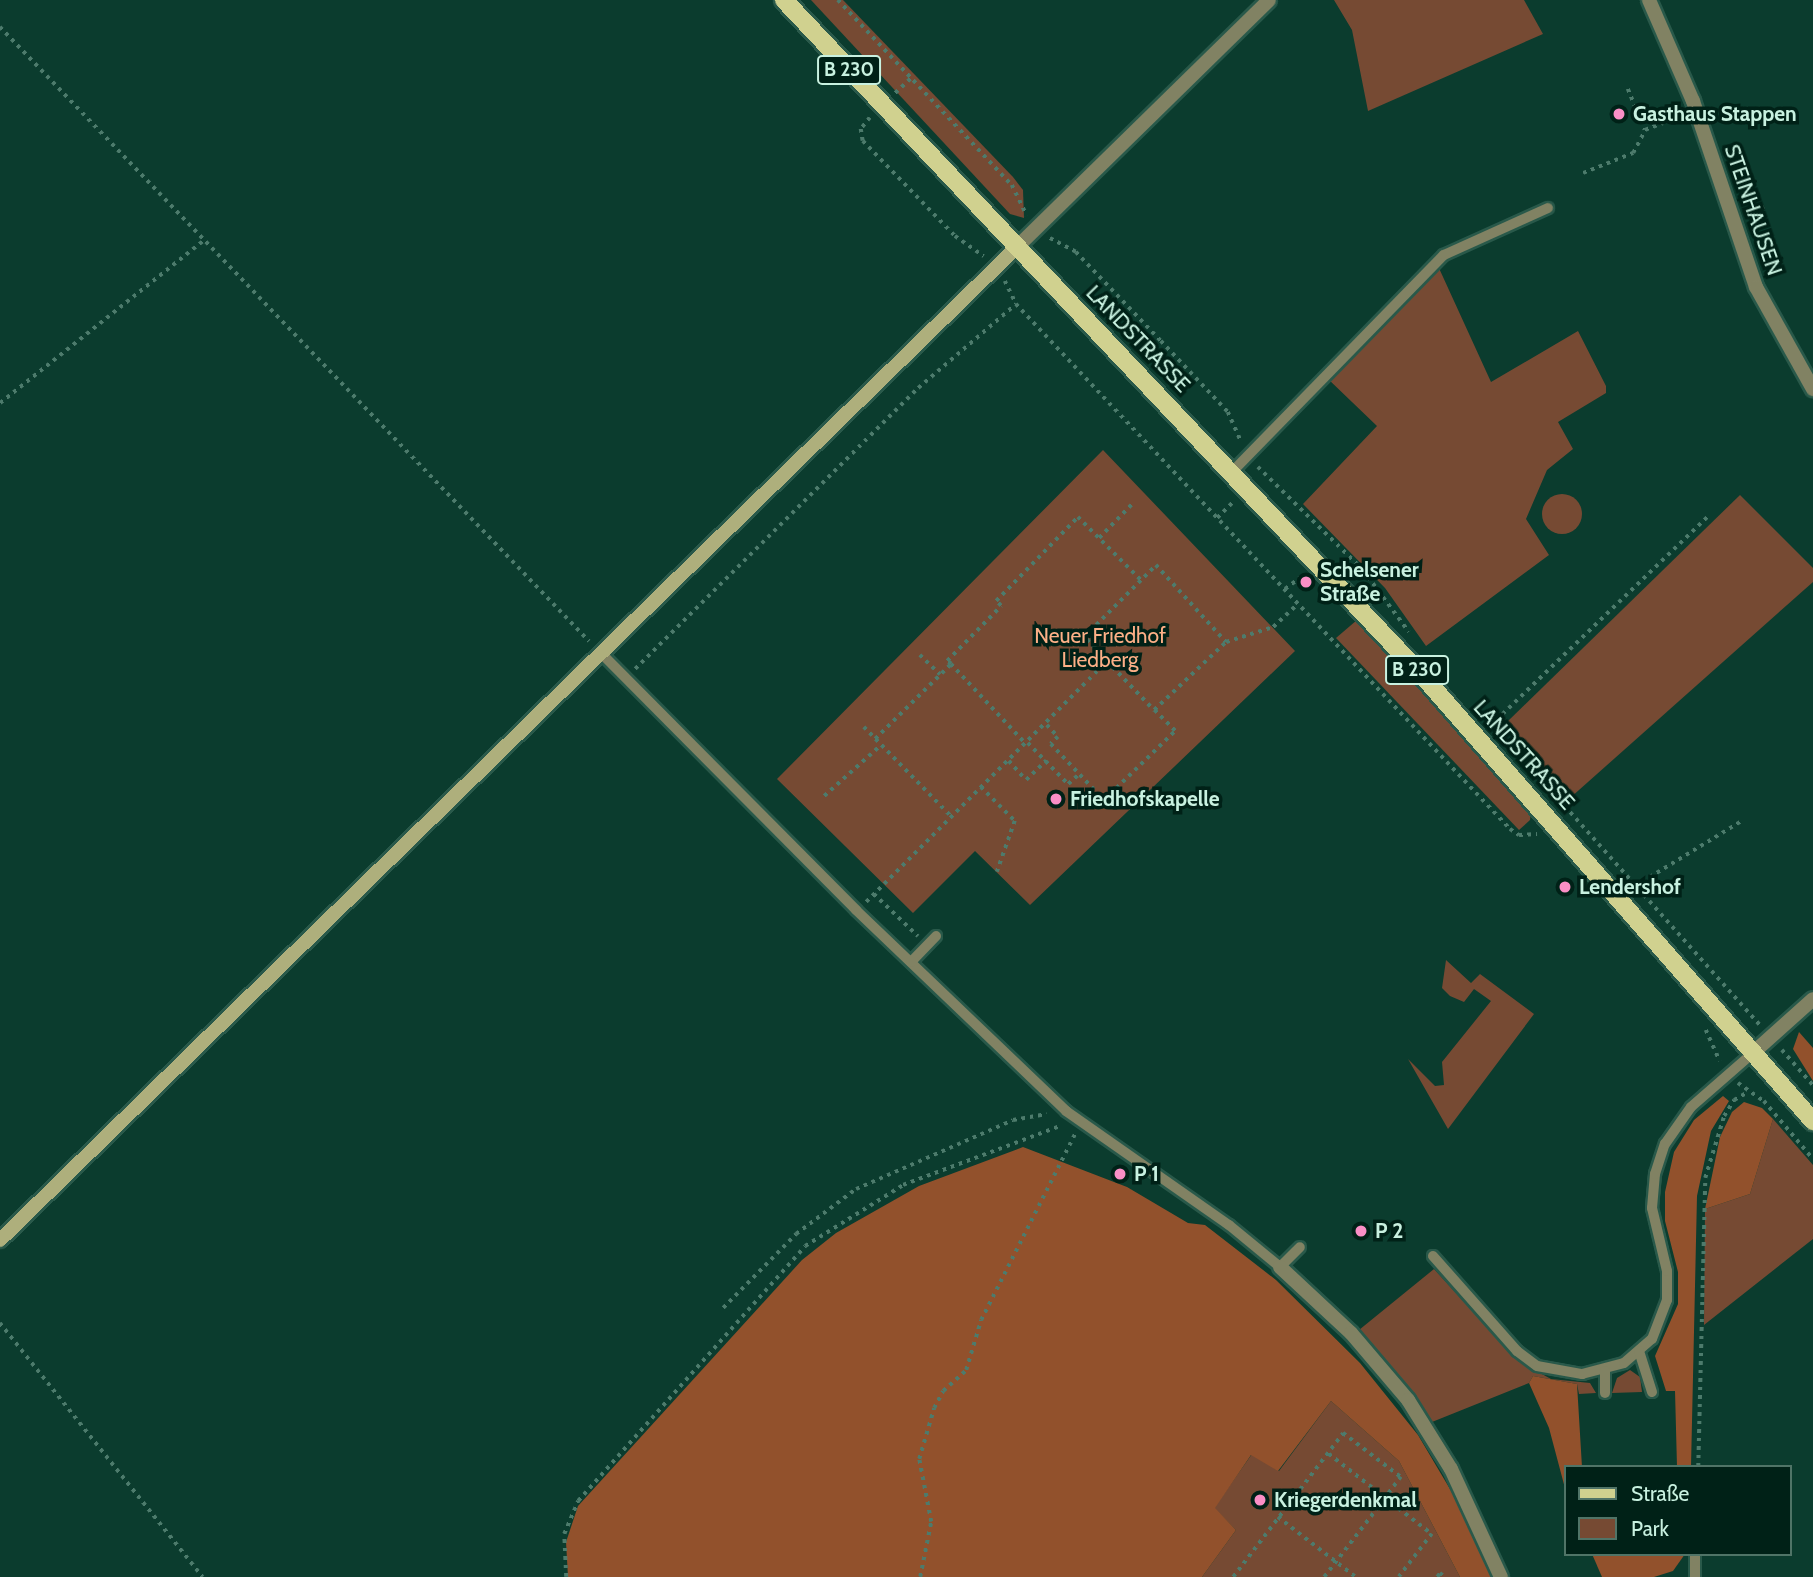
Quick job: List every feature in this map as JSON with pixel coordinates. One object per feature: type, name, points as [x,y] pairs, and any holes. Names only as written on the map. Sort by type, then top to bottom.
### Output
[{"type":"main road","name":"B 230","points":[[784,0],[1017,246]]},
{"type":"main road","name":"LANDSTRASSE","points":[[1017,246],[1232,472],[1477,737],[1813,1121]]},
{"type":"street","points":[[0,1240],[603,655],[1269,0]]},
{"type":"street","name":"STEINHAUSEN","points":[[1649,0],[1693,101],[1756,287],[1813,389]]},
{"type":"street","points":[[1754,1052],[1813,999]]},
{"type":"street","points":[[1280,1267],[1344,1325],[1391,1377],[1463,1491],[1501,1577]]},
{"type":"lane","points":[[1232,472],[1444,255],[1548,208]]},
{"type":"lane","points":[[603,655],[624,680],[856,910],[1079,1122],[1229,1225],[1280,1267],[1300,1247]]},
{"type":"lane","points":[[911,962],[936,936]]},
{"type":"lane","points":[[1433,1256],[1526,1359],[1563,1373],[1605,1371],[1639,1352],[1660,1325],[1667,1300],[1667,1271],[1652,1208],[1660,1157],[1681,1119],[1754,1052]]},
{"type":"lane","points":[[1639,1352],[1652,1392]]},
{"type":"lane","points":[[1605,1371],[1605,1393]]},
{"type":"lane","points":[[1695,1556],[1695,1577]]},
{"type":"path","points":[[838,0],[1012,185],[1036,228],[1084,260],[1228,412],[1247,456],[1363,570],[1415,640]]},
{"type":"path","points":[[0,27],[603,655]]},
{"type":"path","points":[[912,77],[862,126],[863,141],[955,236],[976,248],[995,268],[1016,304],[1513,831],[1535,833],[1543,839]]},
{"type":"path","points":[[1628,89],[1645,130]]},
{"type":"path","points":[[1583,173],[1633,153],[1645,130],[1663,123]]},
{"type":"path","points":[[0,403],[203,241]]},
{"type":"path","points":[[624,680],[911,395],[1016,304]]},
{"type":"path","points":[[1099,537],[1133,503]]},
{"type":"path","points":[[1477,737],[1708,516]]},
{"type":"path","points":[[1079,774],[1068,784],[947,661],[1000,606],[996,601],[1078,517],[1141,580]]},
{"type":"path","points":[[1046,725],[1058,737],[1051,744],[1104,800],[1175,731],[1084,637],[1156,565],[1226,642]]},
{"type":"path","points":[[1284,589],[1301,577],[1306,582]]},
{"type":"path","points":[[1154,710],[1226,642],[1273,627],[1298,604]]},
{"type":"path","points":[[920,655],[940,674]]},
{"type":"path","points":[[856,910],[1046,725],[1107,661]]},
{"type":"path","points":[[875,739],[951,664]]},
{"type":"path","points":[[1484,716],[1500,734]]},
{"type":"path","points":[[864,727],[951,816]]},
{"type":"path","points":[[1509,743],[1813,1085]]},
{"type":"path","points":[[824,796],[881,745]]},
{"type":"path","points":[[1009,761],[1026,780],[1046,761]]},
{"type":"path","points":[[981,787],[1015,821],[997,872]]},
{"type":"path","points":[[1621,899],[1635,886],[1740,822]]},
{"type":"path","points":[[874,894],[927,946]]},
{"type":"path","points":[[1703,1021],[1715,1054],[1729,1074]]},
{"type":"path","points":[[1698,1465],[1702,1208],[1717,1133],[1734,1100],[1750,1093],[1764,1101],[1813,1159]]},
{"type":"path","points":[[723,1308],[808,1223],[881,1175],[1031,1114],[1079,1122]]},
{"type":"path","points":[[566,1577],[564,1534],[578,1501],[806,1246],[903,1185],[1025,1137],[1079,1122]]},
{"type":"path","points":[[920,1577],[931,1522],[920,1478],[921,1450],[943,1391],[966,1370],[981,1320],[1069,1151]]},
{"type":"path","points":[[0,1323],[203,1577]]},
{"type":"path","points":[[1233,1577],[1343,1433],[1401,1477],[1324,1577]]},
{"type":"path","points":[[1327,1453],[1432,1534],[1399,1577]]},
{"type":"path","points":[[1278,1517],[1356,1577]]},
{"type":"path","points":[[1437,1577],[1440,1573],[1445,1577]]},
{"type":"green space","points":[[811,0],[843,0],[1013,177],[1023,190],[1024,218],[1010,214]]},
{"type":"green space","points":[[1334,0],[1524,0],[1543,34],[1368,111],[1352,30]]},
{"type":"green space","points":[[1438,266],[1491,382],[1578,331],[1606,386],[1606,393],[1558,422],[1573,449],[1547,470],[1526,519],[1549,555],[1426,646],[1385,588],[1303,504],[1377,426],[1327,378]]},
{"type":"green space","name":"Neuer Friedhof Liedberg","points":[[1103,450],[1295,651],[1030,905],[975,851],[913,913],[777,779]]},
{"type":"green space","points":[[1562,494],[1570,495],[1576,500],[1581,506],[1581,522],[1576,528],[1570,533],[1562,534],[1554,533],[1548,528],[1543,522],[1542,514],[1543,506],[1548,500],[1554,495]]},
{"type":"green space","points":[[1740,495],[1813,568],[1813,582],[1570,798],[1507,722]]},
{"type":"green space","points":[[1357,620],[1531,811],[1530,820],[1519,830],[1336,638]]},
{"type":"green space","points":[[1446,960],[1471,983],[1480,974],[1534,1014],[1448,1129],[1408,1059],[1435,1086],[1444,1085],[1442,1062],[1491,1001],[1474,989],[1464,1002],[1450,996],[1442,988]]},
{"type":"green space","points":[[1773,1119],[1813,1165],[1813,1239],[1704,1325],[1705,1209],[1750,1194]]},
{"type":"green space","points":[[1434,1269],[1518,1361],[1551,1379],[1590,1383],[1596,1393],[1579,1394],[1577,1384],[1533,1376],[1529,1383],[1432,1422],[1359,1330]]},
{"type":"green space","points":[[1630,1370],[1640,1377],[1642,1392],[1612,1393],[1617,1378]]},
{"type":"green space","points":[[1331,1401],[1399,1461],[1460,1577],[1202,1577],[1236,1530],[1214,1508],[1252,1454],[1279,1471]]},
{"type":"shaded area","points":[[1799,1032],[1813,1048],[1813,1081],[1793,1049]]},
{"type":"shaded area","points":[[1723,1096],[1729,1101],[1711,1131],[1697,1196],[1691,1465],[1677,1465],[1675,1391],[1666,1391],[1655,1356],[1678,1304],[1678,1272],[1665,1221],[1665,1192],[1674,1152],[1694,1120]]},
{"type":"shaded area","points":[[1744,1102],[1762,1108],[1773,1119],[1750,1194],[1705,1209],[1720,1137],[1732,1112]]},
{"type":"shaded area","points":[[1023,1147],[1127,1187],[1188,1223],[1205,1225],[1276,1280],[1360,1363],[1418,1435],[1463,1511],[1492,1577],[1460,1577],[1399,1461],[1331,1401],[1278,1471],[1251,1455],[1215,1508],[1236,1530],[1202,1577],[568,1577],[566,1542],[578,1506],[802,1260],[836,1233],[919,1186]]},
{"type":"shaded area","points":[[1533,1376],[1577,1384],[1582,1465],[1564,1465],[1564,1484],[1549,1428],[1529,1383]]},
{"type":"shaded area","points":[[1593,1556],[1684,1556],[1673,1571],[1654,1577],[1602,1577]]},
{"type":"place","name":"Gasthaus Stappen","points":[[1619,114]]},
{"type":"place","name":"Schelsener Straße","points":[[1306,582]]},
{"type":"place","name":"Friedhofskapelle","points":[[1056,799]]},
{"type":"place","name":"Lendershof","points":[[1565,887]]},
{"type":"place","name":"P 1","points":[[1120,1174]]},
{"type":"place","name":"P 2","points":[[1361,1231]]},
{"type":"place","name":"Kriegerdenkmal","points":[[1260,1500]]}]
